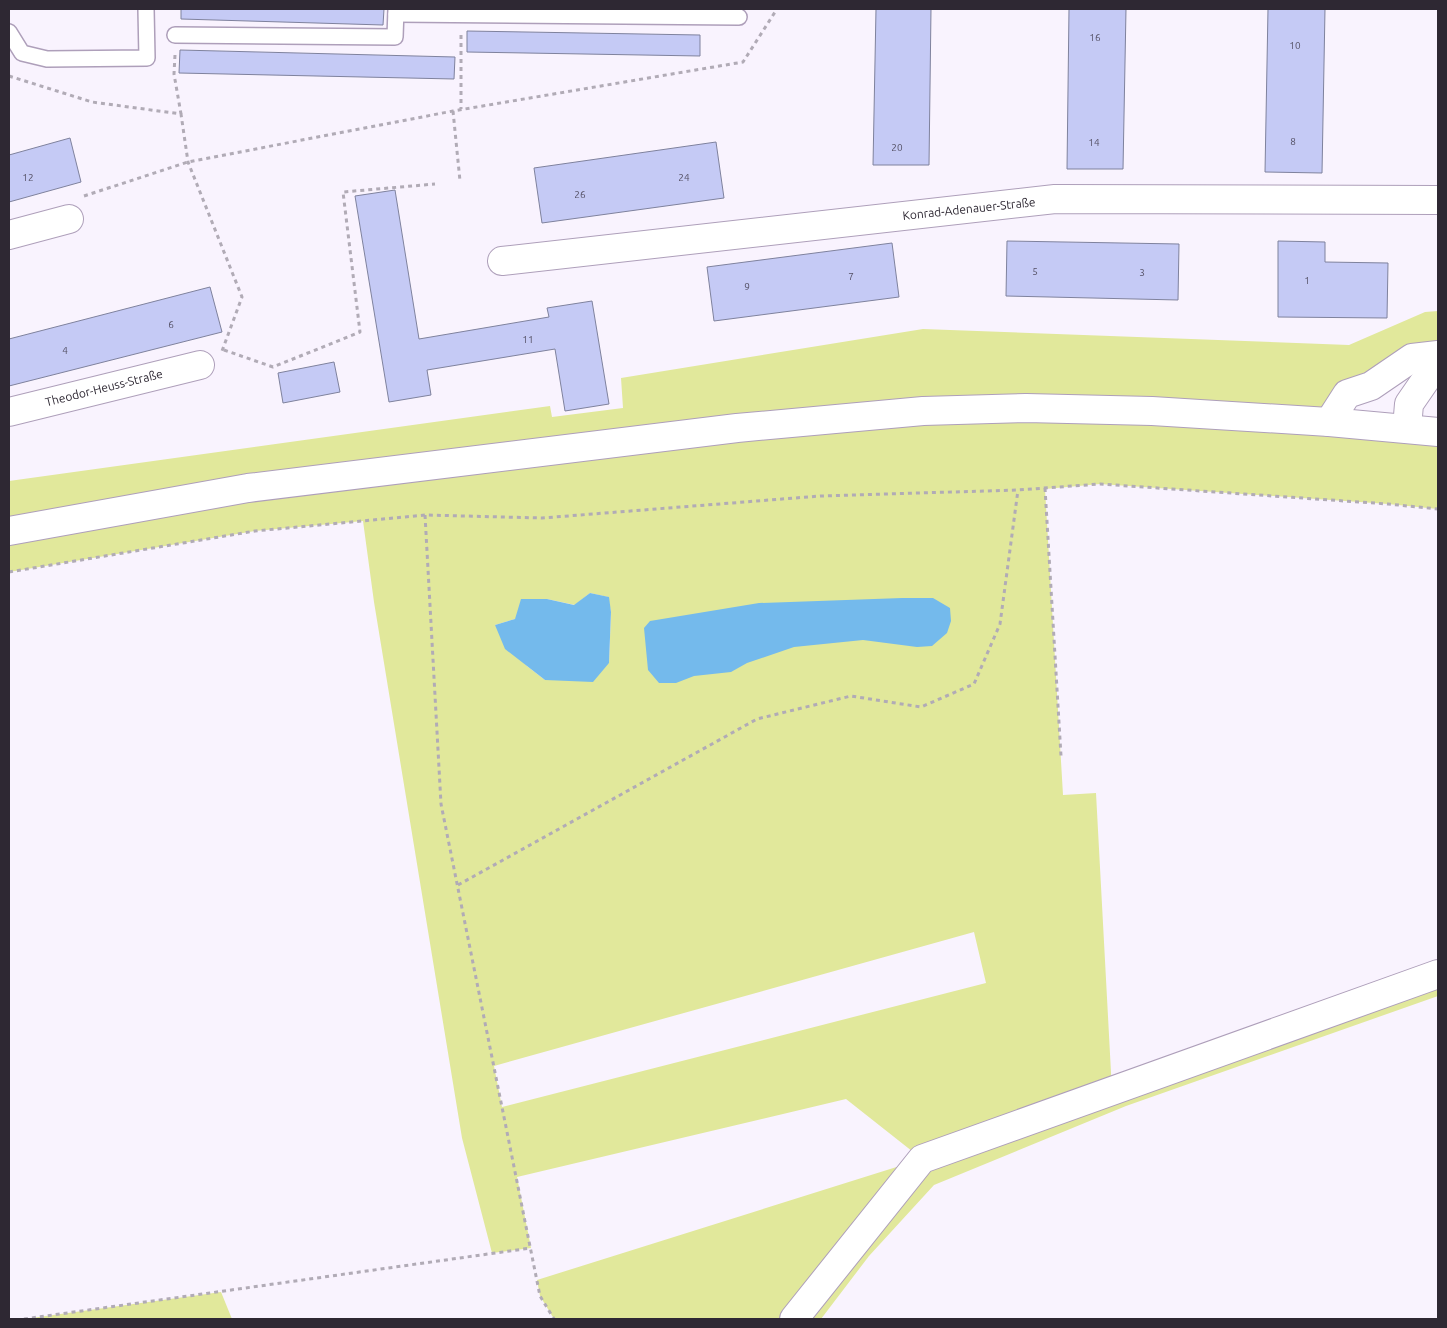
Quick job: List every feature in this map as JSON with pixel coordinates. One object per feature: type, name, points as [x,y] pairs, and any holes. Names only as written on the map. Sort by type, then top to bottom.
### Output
[{"type":"street","name":"Konrad-Adenauer-Straße","points":[[502,261],[1055,199],[1438,200]]},
{"type":"street","points":[[9,235],[66,220]]},
{"type":"street","points":[[1329,422],[1347,394],[1371,386],[1412,358],[1438,355]]},
{"type":"street","points":[[1407,428],[1409,404],[1438,362]]},
{"type":"street","name":"Theodor-Heuss-Straße","points":[[9,412],[200,365]]},
{"type":"street","points":[[9,530],[248,488],[737,428],[924,411],[1045,408],[1152,411],[1329,422],[1438,432]]},
{"type":"street","points":[[794,1319],[922,1159],[1438,974]]},
{"type":"lane","points":[[9,32],[22,53],[47,59],[147,58],[146,9]]},
{"type":"lane","points":[[175,35],[395,37],[396,12],[461,15],[740,17]]},
{"type":"path","points":[[66,220],[64,202],[188,162],[461,109],[743,62],[777,9]]},
{"type":"path","points":[[461,15],[461,109]]},
{"type":"path","points":[[175,35],[174,74],[188,162],[242,297],[223,350],[200,365]]},
{"type":"path","points":[[9,76],[92,102],[180,114]]},
{"type":"path","points":[[454,111],[460,182]]},
{"type":"path","points":[[223,350],[273,367],[360,332],[343,192],[435,184]]},
{"type":"path","points":[[9,572],[255,530],[425,515],[542,518],[820,496],[1018,490],[1100,484],[1438,509]]},
{"type":"path","points":[[1045,488],[1061,756]]},
{"type":"path","points":[[458,884],[757,719],[851,696],[921,707],[974,684],[1000,624],[1018,490]]},
{"type":"path","points":[[425,515],[441,804],[540,1296],[554,1319]]},
{"type":"path","points":[[24,1319],[531,1248]]},
{"type":"green space","points":[[1438,311],[1438,355],[1330,421],[1438,432],[1438,509],[1100,484],[1045,489],[1063,795],[1096,793],[1112,1091],[1438,974],[1438,996],[1126,1106],[934,1185],[869,1256],[821,1319],[554,1319],[540,1296],[537,1280],[922,1159],[846,1099],[517,1177],[531,1248],[492,1253],[462,1138],[374,602],[363,521],[255,531],[9,572],[9,481],[550,406],[552,417],[623,408],[621,378],[923,329],[1349,345],[1425,312]],"holes":[[[590,593],[608,597],[611,612],[609,663],[545,680],[527,666],[495,625],[515,619],[547,599],[575,605]],[[974,932],[986,983],[502,1107],[494,1066]]]},
{"type":"green space","points":[[221,1292],[232,1319],[24,1319]]},
{"type":"water","points":[[590,593],[609,597],[611,612],[609,663],[593,682],[545,680],[505,649],[495,625],[515,619],[521,599],[547,599],[574,605]]},
{"type":"water","points":[[933,598],[950,608],[951,621],[947,633],[932,646],[917,647],[863,640],[794,647],[747,663],[731,672],[694,676],[676,683],[659,683],[648,670],[644,628],[650,621],[759,603]]},
{"type":"building","points":[[181,9],[384,9],[383,25],[181,19]]},
{"type":"building","points":[[876,9],[931,9],[929,165],[873,165]]},
{"type":"building","points":[[1069,9],[1126,9],[1123,169],[1067,169]]},
{"type":"building","points":[[1268,9],[1325,9],[1322,173],[1265,172]]},
{"type":"building","points":[[467,31],[700,35],[700,56],[467,52]]},
{"type":"building","points":[[180,50],[455,57],[454,79],[179,73]]},
{"type":"building","points":[[70,138],[81,182],[9,202],[9,155]]},
{"type":"building","points":[[716,142],[724,198],[542,223],[534,168]]},
{"type":"building","points":[[395,190],[419,339],[549,317],[547,308],[592,301],[609,404],[565,411],[555,349],[427,370],[431,395],[389,402],[355,196]]},
{"type":"building","points":[[1007,241],[1179,244],[1178,300],[1006,296]]},
{"type":"building","points":[[1278,241],[1325,242],[1325,262],[1388,263],[1387,318],[1278,317]]},
{"type":"building","points":[[892,243],[899,297],[714,321],[707,267]]},
{"type":"building","points":[[210,287],[222,332],[9,386],[9,339]]},
{"type":"building","points":[[334,362],[340,392],[283,403],[278,373]]}]
